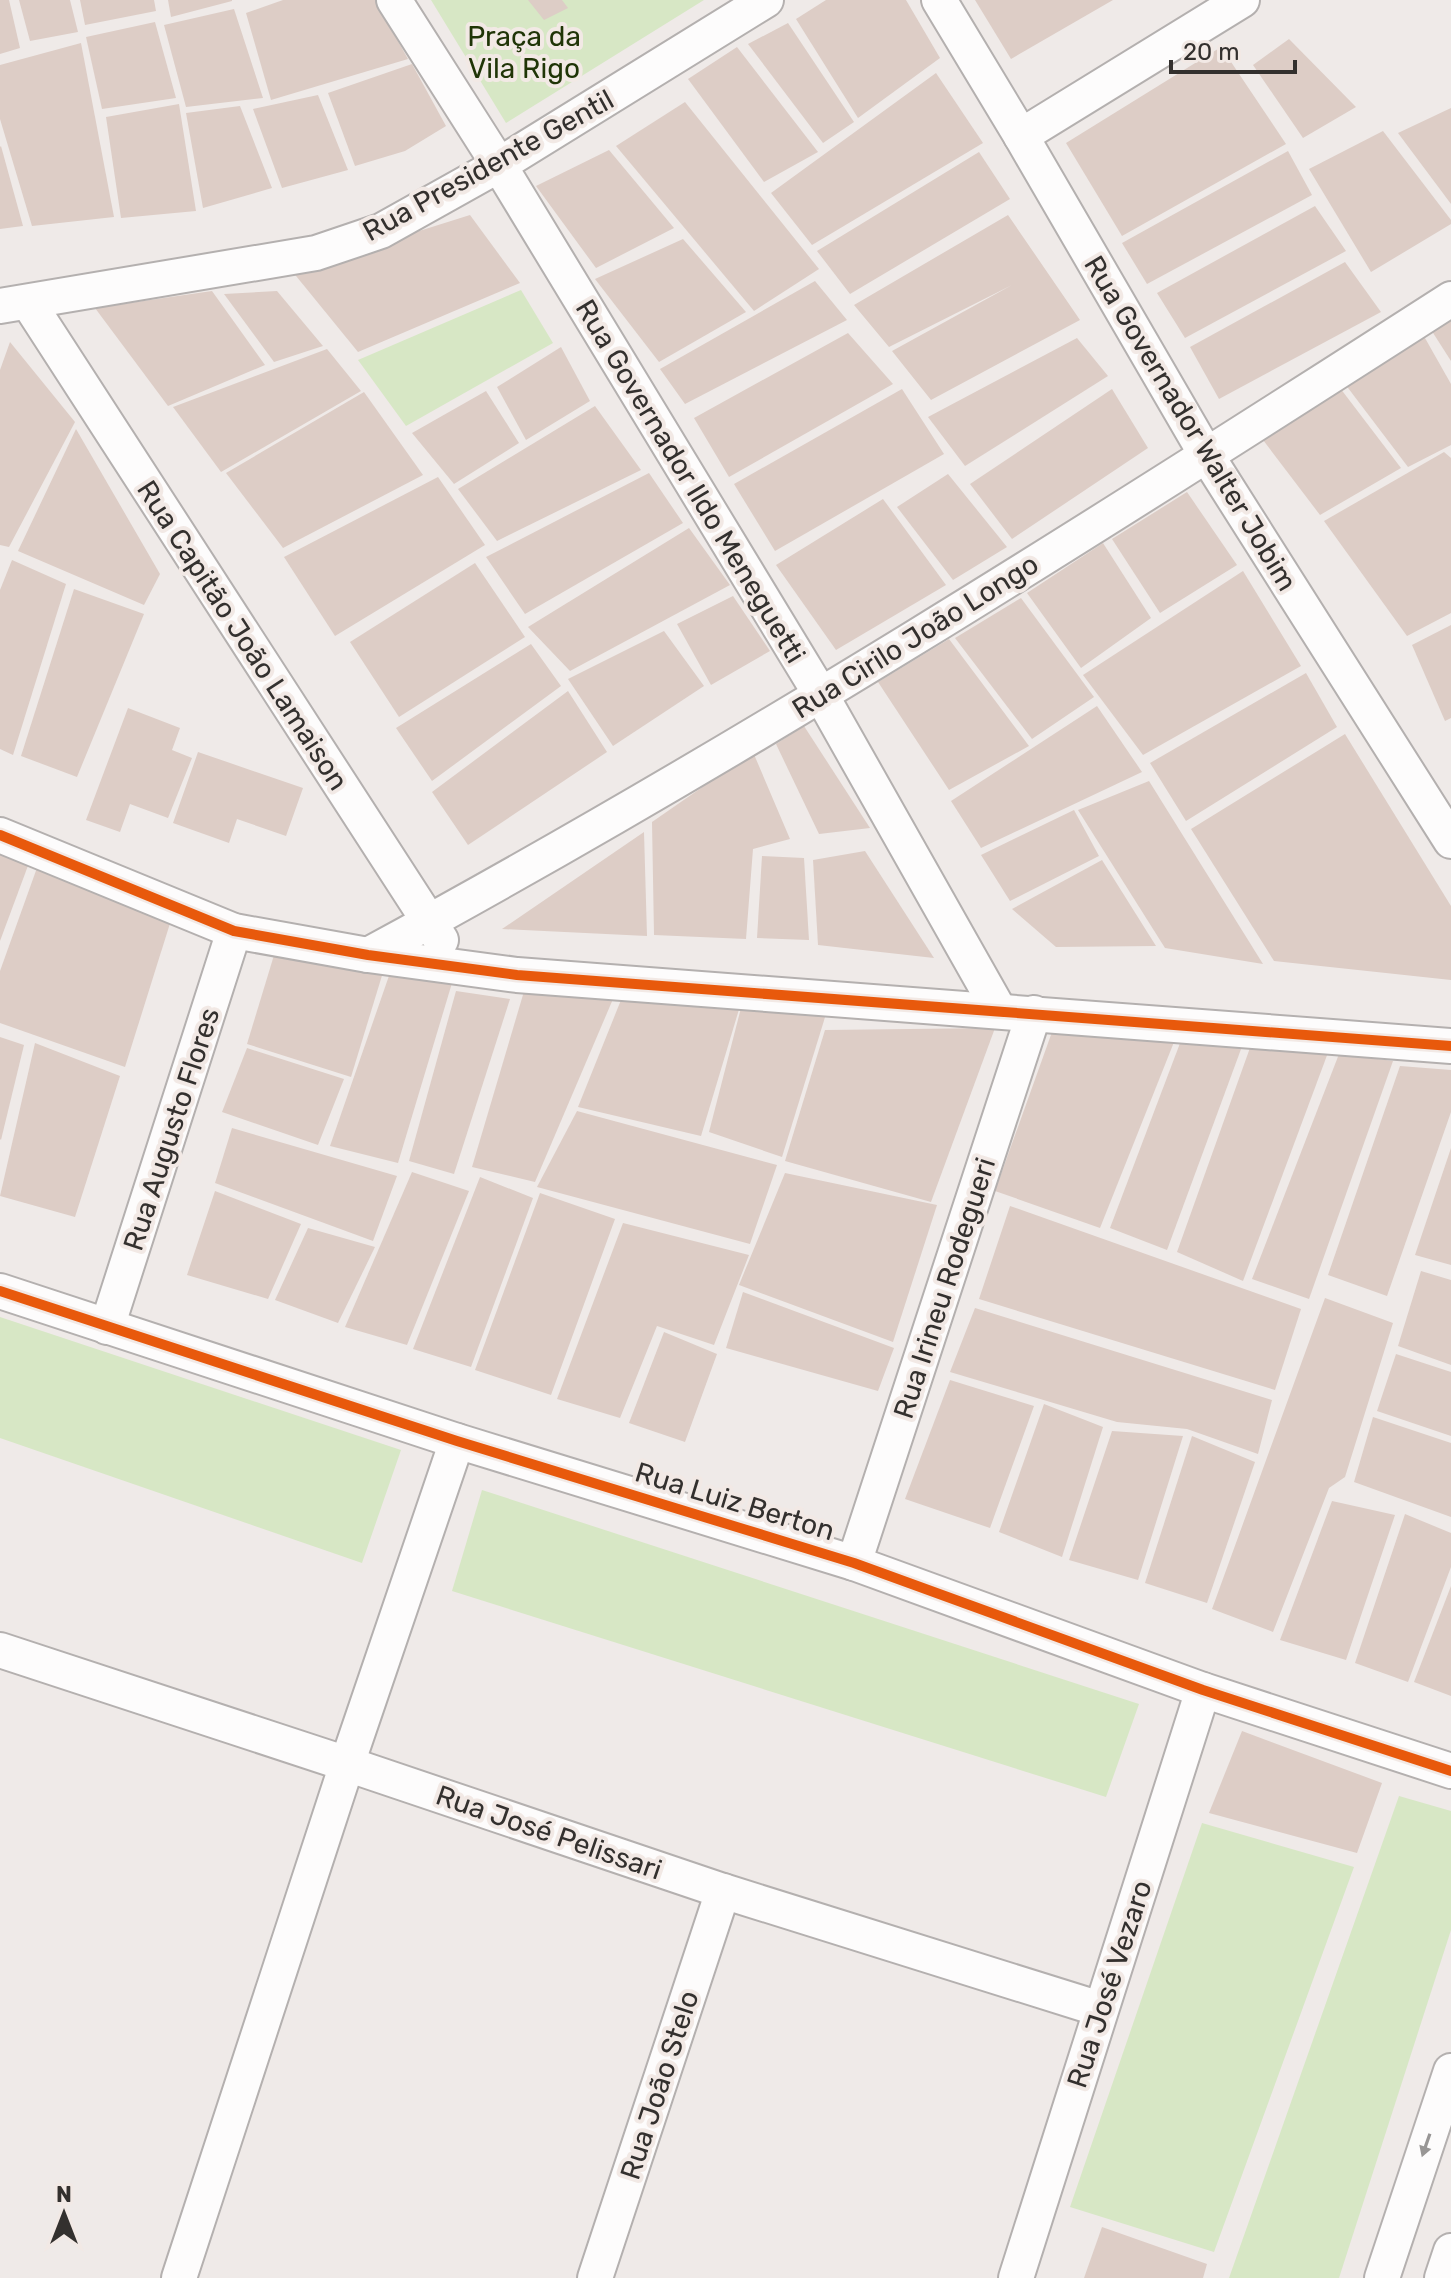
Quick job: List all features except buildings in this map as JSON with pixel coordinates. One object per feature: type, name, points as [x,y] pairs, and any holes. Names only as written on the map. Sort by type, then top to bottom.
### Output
[{"type":"street","name":"Rua Governador Ildo Meneguetti","points":[[394,0],[499,165],[821,695],[999,1010]]},
{"type":"street","name":"Rua Presidente Gentil","points":[[14,304],[316,253],[381,231],[499,165],[766,0]]},
{"type":"street","name":"Rua Governador Walter Jobim","points":[[939,0],[1207,456],[1451,841]]},
{"type":"street","points":[[1021,136],[1242,0]]},
{"type":"street","name":"Rua Cirilo João Longo","points":[[368,955],[821,695],[1207,456],[1451,299]]},
{"type":"street","name":"Rua Capitão João Lamaison","points":[[14,304],[460,968]]},
{"type":"street","points":[[0,835],[234,931],[368,955],[517,975],[1451,1046]]},
{"type":"street","name":"Rua Augusto Flores","points":[[107,1327],[234,931]]},
{"type":"street","name":"Rua Irineu Rodegueri","points":[[854,1563],[1034,1013]]},
{"type":"street","name":"Rua Luiz Berton","points":[[0,1291],[457,1441],[854,1563],[1203,1690],[1451,1771]]},
{"type":"street","points":[[179,2278],[347,1764],[457,1441]]},
{"type":"street","name":"Rua José Pelissari","points":[[0,1650],[723,1891],[1100,2009]]},
{"type":"street","name":"Rua José Vezaro","points":[[1016,2278],[1203,1690]]},
{"type":"street","name":"Rua João Stelo","points":[[595,2278],[723,1891]]},
{"type":"street","points":[[1382,2278],[1451,2071]]},
{"type":"street","points":[[1442,2278],[1451,2251]]},
{"type":"green space","name":"Praça da Vila Rigo","points":[[431,0],[704,0],[506,123]]},
{"type":"green space","points":[[521,290],[553,343],[406,426],[358,360]]},
{"type":"green space","points":[[0,1317],[401,1450],[362,1563],[0,1438]]},
{"type":"green space","points":[[482,1490],[1139,1704],[1106,1797],[452,1591]]},
{"type":"green space","points":[[1399,1796],[1451,1811],[1451,1930],[1339,2278],[1229,2278]]},
{"type":"green space","points":[[1202,1823],[1354,1867],[1214,2252],[1070,2207]]},
{"type":"cycle path","points":[[0,835],[234,931],[368,955],[517,975],[1451,1046]]},
{"type":"cycle path","points":[[0,1291],[457,1441],[854,1563],[1203,1690],[1451,1771]]}]
